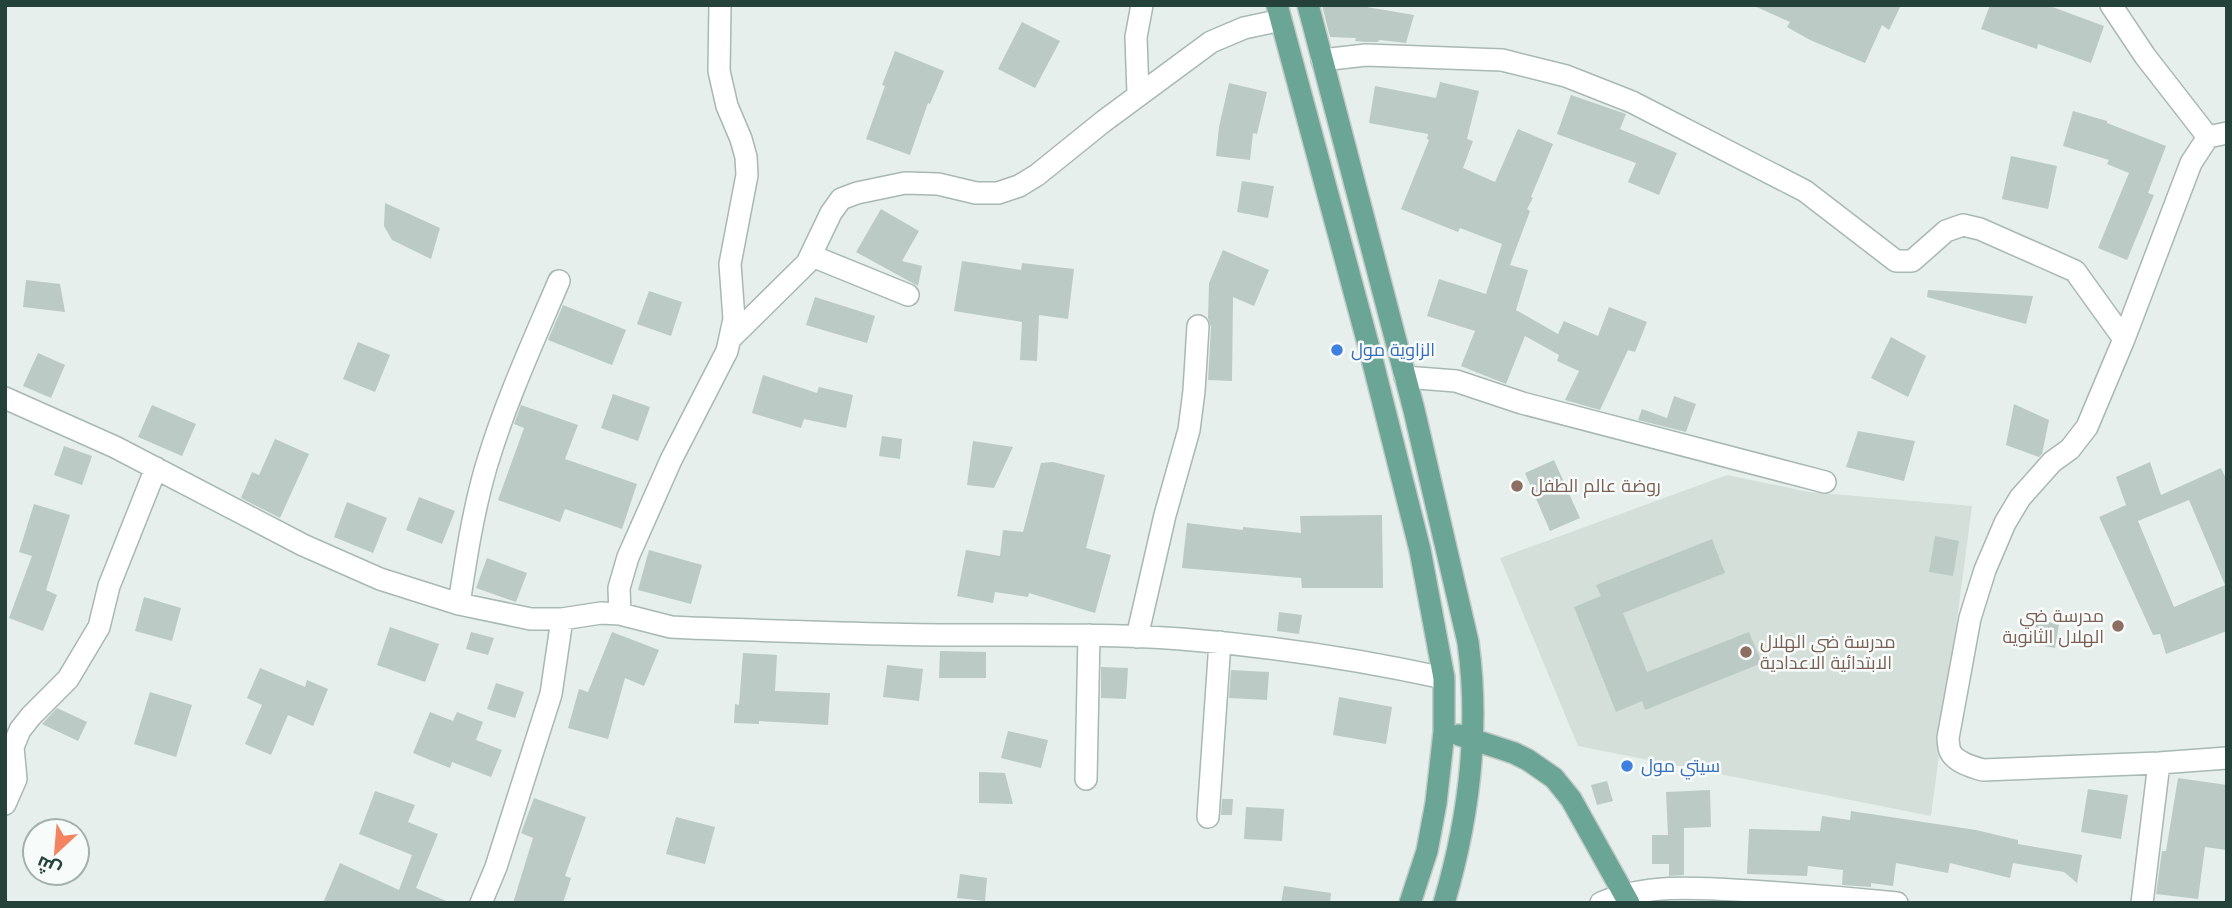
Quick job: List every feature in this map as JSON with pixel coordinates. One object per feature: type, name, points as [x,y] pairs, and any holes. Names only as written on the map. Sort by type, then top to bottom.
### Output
[{"type":"main road","points":[[1308,5],[1405,377],[1468,642],[1473,675],[1472,738],[1466,811],[1458,857],[1444,903]]},
{"type":"main road","points":[[1279,13],[1371,355],[1420,550],[1444,678],[1444,732],[1436,803],[1427,851],[1410,903]]},
{"type":"main road","points":[[1438,645],[1468,642]]},
{"type":"main road","points":[[1444,732],[1499,747],[1528,760],[1554,778],[1571,799],[1626,898]]},
{"type":"street","points":[[620,614],[619,588],[625,565],[671,460],[727,351],[731,338],[734,319],[730,264],[747,175],[746,157],[727,106],[719,71],[720,5]]},
{"type":"street","points":[[1138,94],[1136,37],[1142,5]]},
{"type":"street","points":[[2111,5],[2145,57],[2217,135],[2191,163],[2124,339],[2087,427],[2070,449],[2052,461],[2020,498],[2005,523],[1969,618],[1948,738],[1950,751],[1968,765],[1983,770],[2227,758]]},
{"type":"street","points":[[731,338],[802,270],[812,256],[835,206],[849,195],[905,183],[938,184],[976,193],[998,192],[1019,186],[1037,175],[1138,94],[1218,38],[1279,13]]},
{"type":"street","points":[[1322,60],[1366,55],[1502,60],[1566,76],[1632,102],[1805,191],[1896,261],[1912,261],[1945,231],[1963,225],[1980,229],[2075,271],[2124,339]]},
{"type":"street","points":[[812,256],[908,295]]},
{"type":"street","points":[[459,604],[468,543],[486,467],[512,392],[559,281]]},
{"type":"street","points":[[1137,637],[1165,515],[1191,420],[1198,326]]},
{"type":"street","points":[[1405,377],[1456,381],[1522,403],[1825,482]]},
{"type":"street","points":[[5,398],[71,425],[341,563],[380,579],[495,614],[531,619],[620,614],[651,624],[691,628],[967,635],[1089,635],[1220,642],[1333,656],[1444,678]]},
{"type":"street","points":[[5,804],[16,779],[13,747],[20,730],[68,679],[99,627],[109,586],[156,468]]},
{"type":"street","points":[[481,903],[496,867],[551,694],[562,619]]},
{"type":"street","points":[[1086,779],[1089,635]]},
{"type":"street","points":[[1208,817],[1220,642]]},
{"type":"street","points":[[2142,903],[2159,763]]},
{"type":"street","points":[[1601,903],[1657,889],[1718,890],[1897,903]]},
{"type":"shaded area","name":"مدرسة ضي الهلال الابتدائية الاعدادية","points":[[1727,475],[1809,492],[1972,506],[1931,816],[1578,746],[1500,558]]},
{"type":"building","points":[[1322,5],[1355,5],[1414,15],[1406,43],[1355,41],[1356,38],[1330,37]]},
{"type":"building","points":[[1752,5],[1901,5],[1889,30],[1882,25],[1865,63],[1810,40],[1787,27],[1790,22]]},
{"type":"building","points":[[1990,5],[2047,5],[2104,26],[2091,63],[2038,44],[2037,49],[1981,29]]},
{"type":"building","points":[[1022,22],[1060,41],[1035,88],[998,69]]},
{"type":"building","points":[[895,51],[944,71],[930,104],[928,103],[910,155],[866,139]]},
{"type":"building","points":[[1440,82],[1479,91],[1467,139],[1473,141],[1463,168],[1495,182],[1518,129],[1553,144],[1531,197],[1533,198],[1527,209],[1530,211],[1510,265],[1528,270],[1516,310],[1558,334],[1564,321],[1598,336],[1609,307],[1647,322],[1635,352],[1628,350],[1600,410],[1565,400],[1579,371],[1557,361],[1559,355],[1525,336],[1506,384],[1461,366],[1475,331],[1427,316],[1439,279],[1486,294],[1502,244],[1460,228],[1458,232],[1401,209],[1429,140],[1428,134],[1369,123],[1375,86],[1436,98]]},
{"type":"building","points":[[1229,83],[1267,92],[1257,134],[1253,133],[1250,160],[1216,156],[1219,127]]},
{"type":"building","points":[[1571,95],[1626,114],[1620,129],[1677,153],[1659,195],[1628,182],[1636,163],[1557,134]]},
{"type":"building","points":[[2073,111],[2107,121],[2166,146],[2148,193],[2154,195],[2127,260],[2098,248],[2129,173],[2107,164],[2109,160],[2063,146]]},
{"type":"building","points":[[2011,156],[2057,166],[2048,209],[2002,199]]},
{"type":"building","points":[[1242,181],[1274,186],[1268,218],[1237,212]]},
{"type":"building","points":[[385,203],[440,228],[431,259],[392,240],[384,226]]},
{"type":"building","points":[[881,209],[919,231],[902,261],[922,266],[918,286],[856,252]]},
{"type":"building","points":[[1223,250],[1269,270],[1254,306],[1233,297],[1232,381],[1208,380],[1211,327],[1208,318],[1209,283]]},
{"type":"building","points":[[962,261],[1021,270],[1022,263],[1074,269],[1068,319],[1039,315],[1037,361],[1020,360],[1022,322],[954,311]]},
{"type":"building","points":[[26,280],[60,284],[65,312],[23,307]]},
{"type":"building","points":[[1928,290],[2033,296],[2026,324],[1927,297]]},
{"type":"building","points":[[649,291],[682,302],[671,336],[637,324]]},
{"type":"building","points":[[815,297],[875,316],[867,343],[806,325]]},
{"type":"building","points":[[563,305],[626,330],[612,365],[548,340]]},
{"type":"building","points":[[1891,337],[1926,356],[1908,397],[1871,378]]},
{"type":"building","points":[[358,342],[390,355],[375,392],[343,379]]},
{"type":"building","points":[[38,353],[65,365],[51,398],[23,386]]},
{"type":"building","points":[[763,375],[817,393],[819,387],[853,395],[846,428],[804,419],[801,428],[752,413]]},
{"type":"building","points":[[613,394],[650,407],[638,441],[601,428]]},
{"type":"building","points":[[1674,396],[1696,404],[1686,432],[1638,420],[1642,409],[1667,418]]},
{"type":"building","points":[[2014,404],[2049,420],[2042,454],[2039,457],[2006,445]]},
{"type":"building","points":[[152,405],[196,424],[182,456],[138,437]]},
{"type":"building","points":[[521,405],[578,425],[565,459],[637,484],[622,529],[565,509],[560,522],[498,500],[524,428],[514,424]]},
{"type":"building","points":[[1858,431],[1915,441],[1904,481],[1846,467]]},
{"type":"building","points":[[882,436],[902,439],[900,459],[879,456]]},
{"type":"building","points":[[275,439],[309,454],[280,518],[241,498],[252,472],[259,475]]},
{"type":"building","points":[[973,441],[1013,447],[994,488],[967,485]]},
{"type":"building","points":[[64,446],[92,456],[82,485],[54,475]]},
{"type":"building","points":[[1554,460],[1580,518],[1550,531],[1525,473]]},
{"type":"building","points":[[1053,462],[1105,475],[1086,548],[1111,555],[1095,613],[1029,593],[1028,597],[995,592],[993,603],[957,596],[966,550],[1000,556],[1003,530],[1023,532],[1041,463]]},
{"type":"building","points":[[2150,462],[2161,495],[2221,468],[2227,481],[2227,631],[2166,654],[2160,634],[2153,635],[2099,517],[2126,505],[2116,477]],"holes":[[[2189,500],[2225,585],[2174,607],[2138,521]]]},
{"type":"building","points":[[419,497],[455,511],[442,544],[406,530]]},
{"type":"building","points":[[347,502],[387,518],[373,553],[334,537]]},
{"type":"building","points":[[34,504],[70,515],[46,590],[57,595],[43,631],[9,618],[32,556],[19,552]]},
{"type":"building","points":[[1382,515],[1383,588],[1302,588],[1301,578],[1182,568],[1187,523],[1301,533],[1300,516]]},
{"type":"building","points":[[1935,536],[1959,541],[1953,576],[1929,572]]},
{"type":"building","points":[[1712,539],[1725,573],[1623,613],[1647,672],[1749,632],[1762,663],[1645,710],[1642,701],[1616,712],[1574,607],[1601,596],[1596,585]]},
{"type":"building","points":[[649,550],[702,565],[691,604],[638,590]]},
{"type":"building","points":[[487,558],[527,573],[516,602],[476,588]]},
{"type":"building","points":[[144,597],[181,608],[172,641],[135,631]]},
{"type":"building","points":[[1279,612],[1302,615],[1299,634],[1277,631]]},
{"type":"building","points":[[2031,619],[2059,624],[2055,648],[2027,643]]},
{"type":"building","points":[[390,627],[439,644],[425,682],[377,665]]},
{"type":"building","points":[[471,632],[494,638],[488,655],[466,649]]},
{"type":"building","points":[[612,632],[659,650],[644,686],[625,678],[608,739],[568,728],[579,689],[588,692]]},
{"type":"building","points":[[940,651],[986,652],[986,678],[939,678]]},
{"type":"building","points":[[743,653],[777,655],[775,691],[830,693],[828,725],[759,721],[759,724],[734,723],[735,704],[739,705]]},
{"type":"building","points":[[887,665],[923,669],[919,701],[883,697]]},
{"type":"building","points":[[1101,667],[1128,668],[1126,699],[1101,698]]},
{"type":"building","points":[[260,668],[305,687],[307,680],[328,689],[313,726],[288,715],[271,755],[245,744],[262,705],[247,698]]},
{"type":"building","points":[[1231,670],[1269,672],[1267,700],[1229,698]]},
{"type":"building","points":[[496,683],[524,692],[515,718],[487,709]]},
{"type":"building","points":[[150,692],[192,705],[176,757],[134,744]]},
{"type":"building","points":[[1339,697],[1392,707],[1386,744],[1333,735]]},
{"type":"building","points":[[57,708],[87,722],[78,741],[42,724]]},
{"type":"building","points":[[430,712],[453,721],[457,712],[483,722],[476,740],[502,750],[491,777],[452,762],[450,768],[413,753]]},
{"type":"building","points":[[1008,731],[1048,740],[1041,768],[1001,758]]},
{"type":"building","points":[[979,772],[1005,773],[1013,804],[979,803]]},
{"type":"building","points":[[2178,778],[2227,785],[2227,850],[2205,847],[2198,899],[2156,894],[2162,851],[2166,851]]},
{"type":"building","points":[[1607,781],[1613,801],[1597,805],[1591,785]]},
{"type":"building","points":[[2088,789],[2128,795],[2121,839],[2081,832]]},
{"type":"building","points":[[1710,790],[1711,827],[1684,828],[1684,875],[1669,876],[1669,864],[1652,864],[1652,835],[1668,835],[1666,792]]},
{"type":"building","points":[[375,791],[415,805],[408,822],[438,834],[416,888],[451,903],[323,903],[340,863],[399,890],[412,855],[359,834]]},
{"type":"building","points":[[534,798],[586,817],[565,876],[571,878],[563,903],[513,903],[533,838],[521,833]]},
{"type":"building","points":[[1222,799],[1233,799],[1232,815],[1221,815]]},
{"type":"building","points":[[1246,807],[1284,809],[1282,841],[1244,839]]},
{"type":"building","points":[[1851,811],[1976,830],[2018,840],[2018,844],[2082,855],[2077,883],[2064,872],[2013,863],[2010,878],[1950,863],[1948,873],[1896,863],[1893,886],[1871,883],[1871,887],[1842,885],[1843,870],[1808,866],[1807,876],[1747,874],[1749,829],[1820,831],[1822,816],[1850,820]]},
{"type":"building","points":[[676,817],[715,827],[705,864],[666,854]]},
{"type":"building","points":[[960,874],[987,878],[985,901],[957,898]]},
{"type":"building","points":[[1284,886],[1331,893],[1330,903],[1281,903]]},
{"type":"place","name":"الزاوية مول","points":[[1337,350]]},
{"type":"place","name":"روضة عالم الطفل","points":[[1517,486]]},
{"type":"place","name":"مدرسة ضي الهلال الثانوية","points":[[2118,626]]},
{"type":"place","name":"مدرسة ضي الهلال الابتدائية الاعدادية","points":[[1746,652]]},
{"type":"place","name":"سيتي مول","points":[[1627,766]]}]
